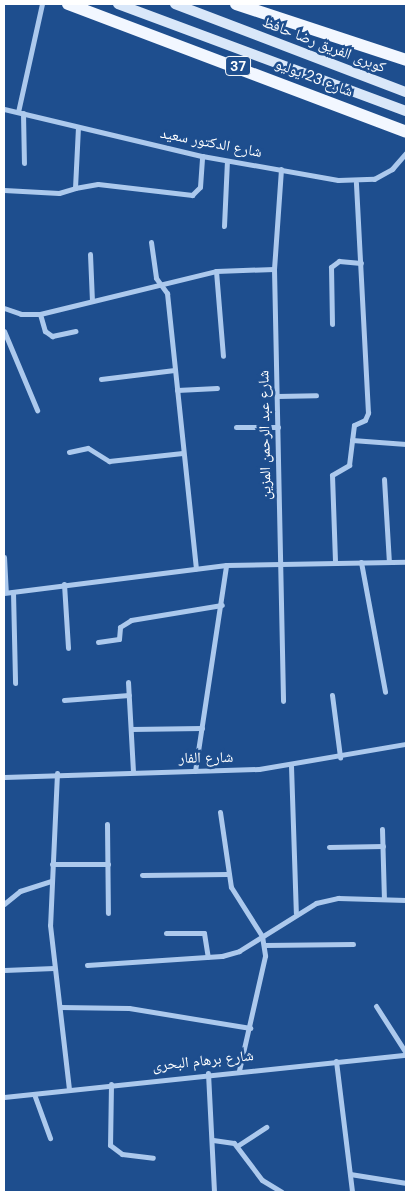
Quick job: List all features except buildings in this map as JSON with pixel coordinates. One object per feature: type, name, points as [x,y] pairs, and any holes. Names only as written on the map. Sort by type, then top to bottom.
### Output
[{"type":"main road","name":"شارع 23 يوليو","points":[[68,4],[406,132]]},
{"type":"main road","points":[[118,4],[406,111]]},
{"type":"main road","name":"كوبرى الفريق رضا حافظ","points":[[175,4],[406,92]]},
{"type":"main road","points":[[236,4],[406,60]]},
{"type":"street","points":[[24,163],[20,113],[42,4]]},
{"type":"street","name":"شارع الدكتور سعيد","points":[[4,109],[202,156],[356,182],[392,169],[406,153]]},
{"type":"street","points":[[75,188],[78,127]]},
{"type":"street","points":[[4,190],[59,193],[98,184],[192,195],[200,187],[202,156]]},
{"type":"street","points":[[224,226],[227,160]]},
{"type":"street","name":"شارع عبد الرحمن المزين","points":[[281,169],[274,269],[283,701]]},
{"type":"street","points":[[335,562],[332,475],[349,465],[354,425],[365,420],[368,413],[356,182]]},
{"type":"street","points":[[151,242],[156,278],[163,285],[177,390],[196,568]]},
{"type":"street","points":[[90,254],[92,301]]},
{"type":"street","points":[[332,324],[331,267],[339,261],[361,263]]},
{"type":"street","points":[[4,308],[21,314],[40,314],[216,271],[274,269]]},
{"type":"street","points":[[216,271],[223,356]]},
{"type":"street","points":[[40,314],[45,330],[52,336],[75,331]]},
{"type":"street","points":[[4,331],[37,410]]},
{"type":"street","points":[[100,379],[174,370]]},
{"type":"street","points":[[177,390],[217,388]]},
{"type":"street","points":[[277,396],[316,395]]},
{"type":"street","points":[[236,427],[278,427]]},
{"type":"street","points":[[352,440],[406,444]]},
{"type":"street","points":[[69,452],[88,448],[109,460],[183,453]]},
{"type":"street","points":[[384,479],[389,562]]},
{"type":"street","points":[[4,557],[5,593],[64,584],[226,565],[406,562]]},
{"type":"street","points":[[361,562],[385,692]]},
{"type":"street","points":[[195,770],[222,605],[226,565]]},
{"type":"street","points":[[64,584],[68,648]]},
{"type":"street","points":[[13,592],[15,684]]},
{"type":"street","points":[[98,642],[119,639],[122,624],[131,620],[222,605]]},
{"type":"street","points":[[128,682],[133,772]]},
{"type":"street","points":[[64,700],[129,695]]},
{"type":"street","points":[[332,695],[340,757]]},
{"type":"street","points":[[131,730],[202,728]]},
{"type":"street","name":"شارع الفار","points":[[4,777],[57,773],[292,766],[406,744]]},
{"type":"street","points":[[292,766],[296,913]]},
{"type":"street","points":[[57,773],[51,881],[54,968],[69,1089]]},
{"type":"street","points":[[220,812],[228,874],[236,898],[262,936],[264,945],[265,967],[239,1070]]},
{"type":"street","points":[[108,824],[108,913]]},
{"type":"street","points":[[382,829],[384,899]]},
{"type":"street","points":[[329,847],[383,846]]},
{"type":"street","points":[[52,864],[108,864]]},
{"type":"street","points":[[142,875],[228,874]]},
{"type":"street","points":[[4,904],[20,891],[51,881]]},
{"type":"street","points":[[87,965],[208,957],[240,951],[296,913],[338,898],[406,900]]},
{"type":"street","points":[[166,932],[204,933],[208,957]]},
{"type":"street","points":[[264,945],[353,944]]},
{"type":"street","points":[[4,970],[54,968]]},
{"type":"street","points":[[376,1006],[406,1054]]},
{"type":"street","points":[[60,1008],[129,1008],[250,1028]]},
{"type":"street","name":"شارع برهام البحرى","points":[[4,1097],[239,1070],[406,1054]]},
{"type":"street","points":[[336,1061],[352,1192]]},
{"type":"street","points":[[208,1074],[213,1140],[214,1192]]},
{"type":"street","points":[[110,1084],[110,1145],[122,1154],[153,1158]]},
{"type":"street","points":[[34,1094],[50,1138]]},
{"type":"street","points":[[238,1146],[266,1127]]},
{"type":"street","points":[[213,1140],[238,1146],[262,1180],[282,1192]]},
{"type":"street","points":[[350,1174],[406,1183]]}]
